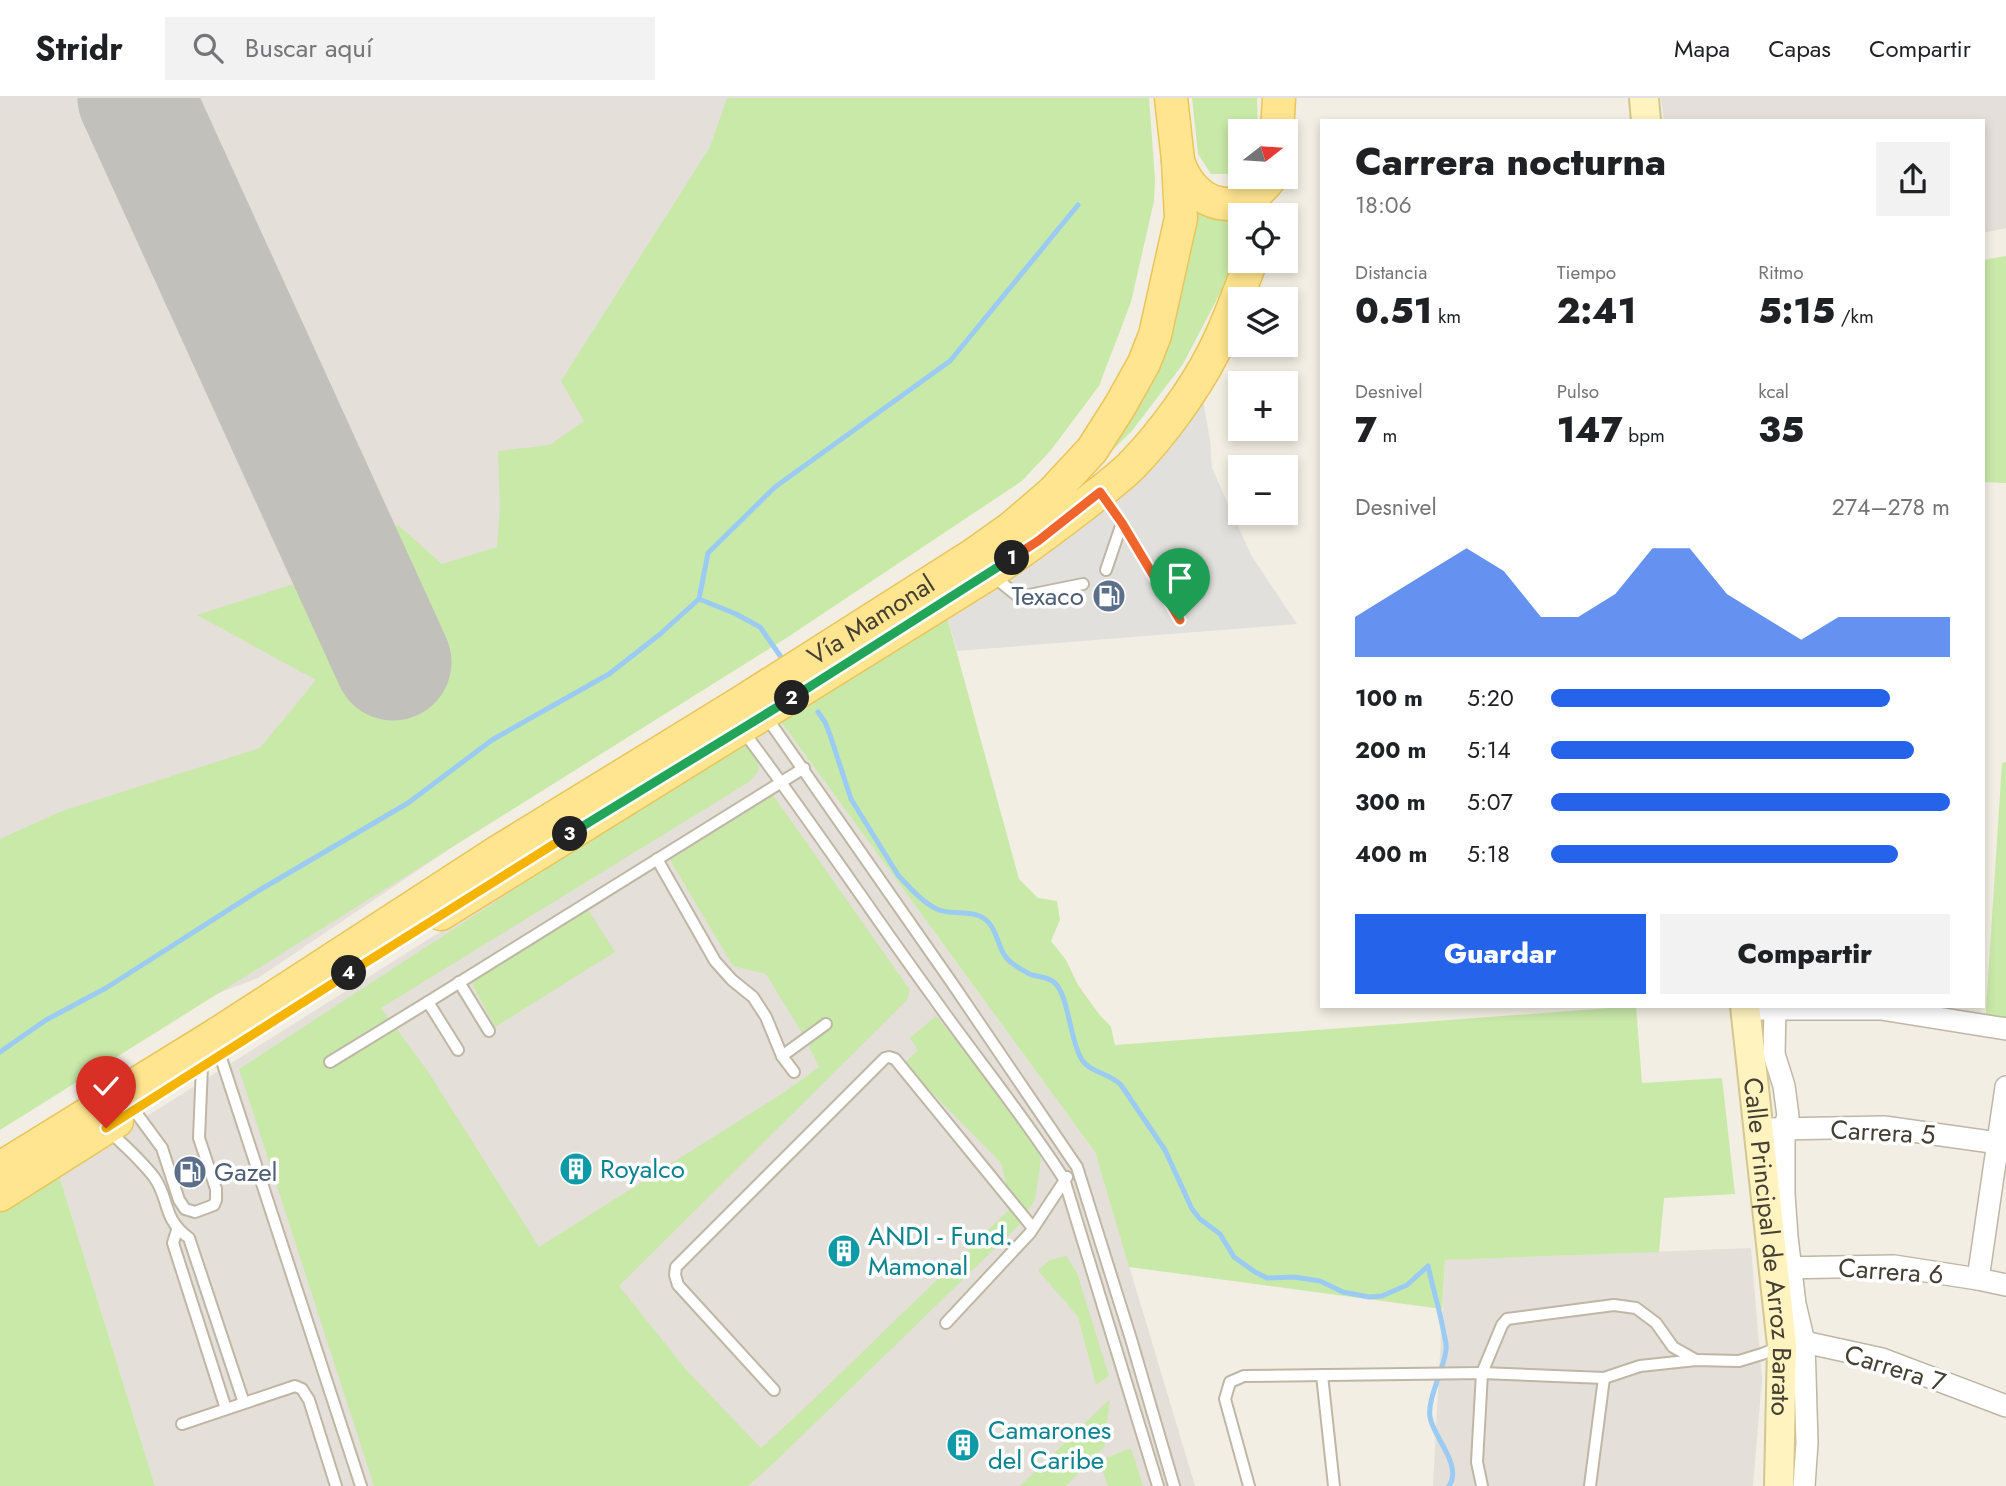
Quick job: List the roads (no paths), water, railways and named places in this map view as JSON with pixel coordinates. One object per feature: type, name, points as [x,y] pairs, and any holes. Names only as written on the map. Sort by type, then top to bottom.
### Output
[{"type":"main road","name":"Vía Mamonal","points":[[0,1168],[217,1034],[496,853],[972,555],[1011,528],[1053,492],[1092,450],[1144,363],[1155,335],[1181,218],[1171,98]]},
{"type":"main road","points":[[1278,119],[1279,98]]},
{"type":"main road","points":[[1178,160],[1183,175],[1192,188],[1204,198],[1219,203],[1235,203],[1250,198],[1262,189]]},
{"type":"main road","name":"Vía Mamonal","points":[[0,1195],[515,868],[753,722],[1038,541],[1133,464],[1163,428],[1212,355],[1246,273]]},
{"type":"street","points":[[1644,98],[1646,119]]},
{"type":"street","name":"Calle Principal de Arroz Barato","points":[[1745,1008],[1772,1129],[1783,1268],[1793,1344],[1780,1486]]},
{"type":"street","points":[[1772,1129],[1788,1116],[1784,1086],[1774,1054],[1775,1008]]},
{"type":"street","points":[[1828,1008],[1954,1013],[2006,1029]]},
{"type":"street","points":[[1978,1279],[2002,1143],[2006,1087]]},
{"type":"street","name":"Carrera 5","points":[[1772,1129],[1884,1127],[2002,1143]]},
{"type":"street","name":"Carrera 6","points":[[1783,1268],[1894,1266],[2006,1285]]},
{"type":"street","points":[[1793,1344],[1807,1443],[1804,1486]]},
{"type":"street","name":"Carrera 7","points":[[1793,1344],[1882,1359],[2006,1406]]},
{"type":"lane","points":[[1100,492],[1122,523],[1180,620]]},
{"type":"lane","points":[[1106,570],[1122,523]]},
{"type":"lane","points":[[990,573],[1019,597],[1083,584]]},
{"type":"lane","points":[[753,722],[804,768],[1077,1167],[1174,1486]]},
{"type":"lane","points":[[753,722],[781,782],[934,999],[1043,1145],[1064,1179],[1158,1486]]},
{"type":"lane","points":[[330,1062],[804,768]]},
{"type":"lane","points":[[657,859],[715,961],[732,981],[753,997],[766,1017],[782,1056],[794,1072]]},
{"type":"lane","points":[[459,982],[489,1031]]},
{"type":"lane","points":[[934,999],[952,983]]},
{"type":"lane","points":[[428,1002],[458,1050]]},
{"type":"lane","points":[[782,1056],[826,1024]]},
{"type":"lane","points":[[774,1390],[678,1285],[676,1267],[886,1058],[895,1059],[1033,1228]]},
{"type":"lane","points":[[134,1110],[162,1148],[176,1177],[179,1200],[185,1209],[195,1212],[214,1205],[216,1189],[204,1168],[199,1138],[211,1061]]},
{"type":"lane","points":[[211,1061],[361,1486]]},
{"type":"lane","points":[[106,1128],[136,1156],[156,1180],[177,1230],[189,1238],[244,1403]]},
{"type":"lane","points":[[946,1323],[1033,1228],[1064,1179],[1077,1167]]},
{"type":"lane","points":[[177,1230],[173,1243],[226,1409]]},
{"type":"lane","points":[[1482,1486],[1477,1462],[1482,1373],[1507,1319],[1614,1305],[1636,1308],[1656,1323],[1674,1347],[1696,1360]]},
{"type":"lane","points":[[1115,1343],[1131,1339]]},
{"type":"lane","points":[[1249,1486],[1225,1399],[1230,1382],[1244,1376],[1482,1373],[1604,1378],[1640,1366],[1696,1360],[1739,1360],[1793,1344]]},
{"type":"lane","points":[[1322,1375],[1334,1486]]},
{"type":"lane","points":[[1590,1486],[1604,1378]]},
{"type":"lane","points":[[182,1424],[295,1386],[302,1389],[309,1400],[336,1486]]},
{"type":"waterway","points":[[0,1052],[46,1020],[106,988],[258,891],[408,803],[492,740],[609,674],[659,635],[699,599],[708,553],[775,487],[950,361],[1078,205]]},
{"type":"waterway","points":[[699,599],[760,627],[781,657]]},
{"type":"waterway","points":[[818,712],[830,735],[851,799],[898,875],[933,907],[945,912],[972,914],[984,918],[993,928],[1008,960],[1027,973],[1056,984],[1064,1000],[1082,1060],[1090,1068],[1111,1077],[1121,1085],[1165,1150],[1192,1209],[1200,1219],[1220,1234],[1234,1257],[1267,1278],[1294,1277],[1320,1281],[1343,1292],[1369,1297],[1382,1296],[1407,1285],[1428,1266],[1446,1346],[1445,1358],[1431,1402],[1430,1417],[1450,1460],[1452,1478],[1449,1486]]},
{"type":"place","name":"Texaco","points":[[1109,596]]},
{"type":"place","name":"Royalco","points":[[576,1169]]},
{"type":"place","name":"Gazel","points":[[190,1172]]},
{"type":"place","name":"ANDI - Fund. Mamonal","points":[[844,1251]]},
{"type":"place","name":"Camarones del Caribe","points":[[963,1445]]}]
